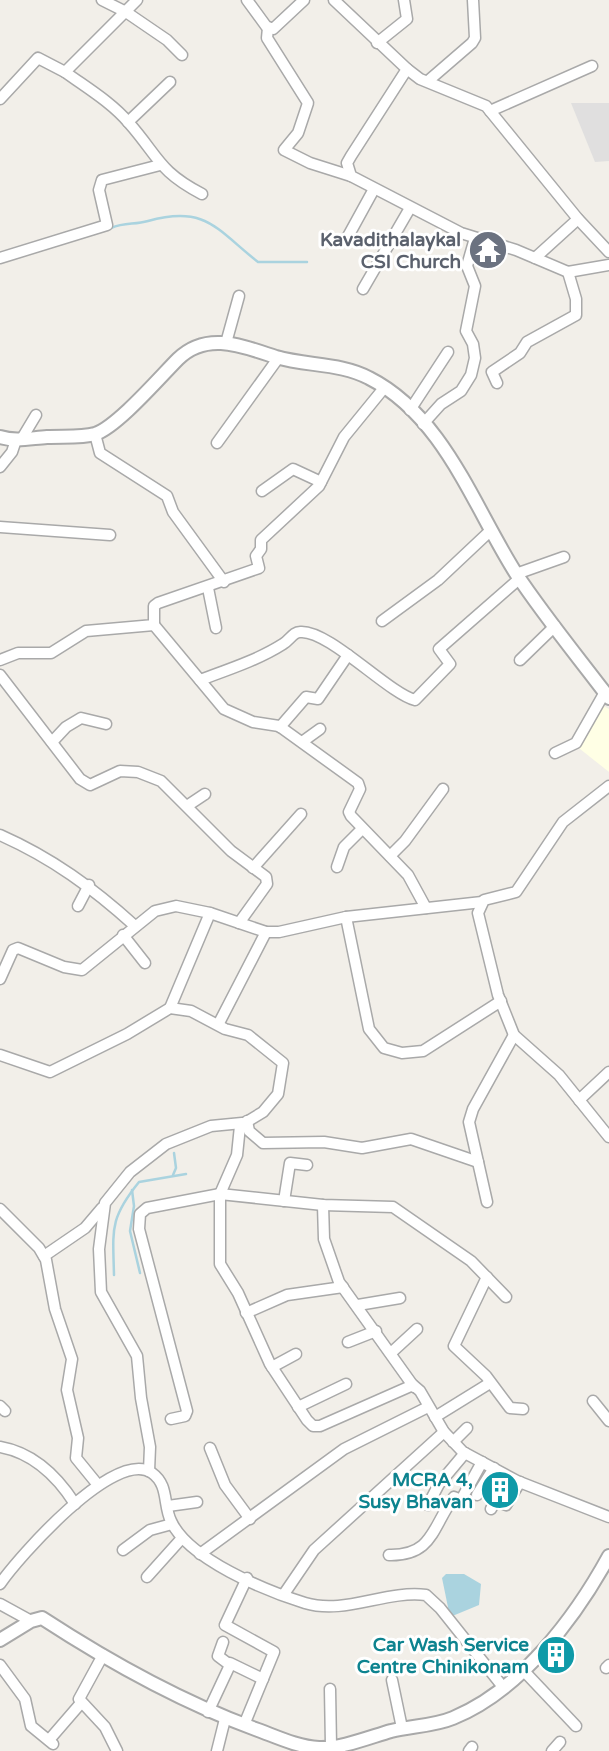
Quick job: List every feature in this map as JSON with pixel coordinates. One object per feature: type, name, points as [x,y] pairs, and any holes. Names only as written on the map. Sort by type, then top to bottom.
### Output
[{"type":"street","points":[[102,0],[126,12],[167,40],[182,55]]},
{"type":"street","points":[[65,72],[137,0]]},
{"type":"street","points":[[247,0],[268,28],[267,38],[308,103],[298,133],[284,150],[320,167],[351,176],[410,208],[475,238],[568,272],[609,265]]},
{"type":"street","points":[[268,28],[276,29],[304,0]]},
{"type":"street","points":[[334,0],[407,69],[428,81],[475,99],[490,111],[578,219],[609,252]]},
{"type":"street","points":[[377,43],[407,19],[404,0]]},
{"type":"street","points":[[428,81],[475,38],[473,0]]},
{"type":"street","points":[[0,99],[38,58],[65,72],[102,98],[128,122],[172,177],[202,194]]},
{"type":"street","points":[[490,111],[592,66]]},
{"type":"street","points":[[351,176],[347,163],[407,69]]},
{"type":"street","points":[[128,122],[170,82]]},
{"type":"street","points":[[0,258],[107,225],[99,190],[102,180],[160,165]]},
{"type":"street","points":[[346,240],[374,189]]},
{"type":"street","points":[[363,289],[410,208]]},
{"type":"street","points":[[535,258],[578,219]]},
{"type":"street","points":[[424,424],[441,404],[461,391],[471,375],[474,351],[466,331],[475,286],[467,266],[475,238]]},
{"type":"street","points":[[497,383],[492,372],[503,361],[520,353],[527,342],[576,315],[576,299],[568,272]]},
{"type":"street","points":[[226,343],[239,296]]},
{"type":"street","points":[[0,437],[19,440],[96,434],[116,419],[186,352],[204,342],[226,343],[279,358],[354,371],[384,388],[410,410],[445,449],[489,532],[518,576],[607,695],[576,743],[555,753]]},
{"type":"street","points":[[410,410],[449,352]]},
{"type":"street","points":[[218,443],[279,358]]},
{"type":"street","points":[[384,388],[344,437],[321,482],[261,540],[261,550],[256,554],[259,568],[155,605],[154,625],[217,704],[253,722],[280,727],[358,783],[360,789],[349,812],[419,890],[426,908]]},
{"type":"street","points":[[0,467],[36,415]]},
{"type":"street","points":[[96,434],[100,453],[167,496],[173,512],[224,582]]},
{"type":"street","points":[[262,491],[293,469],[321,482]]},
{"type":"street","points":[[0,527],[110,535]]},
{"type":"street","points":[[382,621],[438,580],[489,532]]},
{"type":"street","points":[[200,680],[283,644],[299,632],[348,655],[415,700],[450,664],[439,649],[518,576],[564,557]]},
{"type":"street","points":[[208,588],[216,628]]},
{"type":"street","points":[[0,660],[18,653],[51,653],[86,631],[154,625]]},
{"type":"street","points":[[520,660],[555,626]]},
{"type":"street","points":[[280,727],[306,696],[318,699],[348,655]]},
{"type":"street","points":[[0,675],[80,779],[90,785],[120,771],[138,772],[161,781],[268,882],[239,923]]},
{"type":"street","points":[[52,742],[66,727],[81,718],[106,724]]},
{"type":"street","points":[[302,742],[320,729]]},
{"type":"street","points":[[0,979],[13,950],[18,948],[64,967],[82,970],[155,911],[176,906],[210,913],[266,932],[346,917],[482,902],[516,892],[562,822],[609,786]]},
{"type":"street","points":[[390,856],[405,841],[443,789]]},
{"type":"street","points":[[187,806],[205,794]]},
{"type":"street","points":[[253,868],[301,814]]},
{"type":"street","points":[[338,867],[344,847],[362,829]]},
{"type":"street","points":[[0,835],[39,852],[89,885],[135,926]]},
{"type":"street","points":[[78,906],[89,885]]},
{"type":"street","points":[[482,902],[478,913],[501,1001],[514,1035],[559,1075],[609,1137]]},
{"type":"street","points":[[0,1055],[50,1072],[127,1034],[170,1007],[210,913]]},
{"type":"street","points":[[346,917],[369,1029],[384,1048],[402,1053],[423,1051],[501,1001]]},
{"type":"street","points":[[219,1023],[266,932]]},
{"type":"street","points":[[123,935],[145,963]]},
{"type":"street","points":[[44,1256],[85,1228],[131,1172],[166,1144],[211,1126],[244,1122],[263,1112],[278,1094],[283,1063],[260,1042],[225,1029],[219,1023],[191,1011],[170,1007]]},
{"type":"street","points":[[486,1202],[469,1122],[514,1035]]},
{"type":"street","points":[[579,1100],[609,1072]]},
{"type":"street","points":[[244,1122],[249,1132],[263,1143],[324,1142],[362,1148],[411,1139],[478,1162]]},
{"type":"street","points":[[244,1122],[237,1155],[220,1194],[220,1264],[272,1367],[310,1424],[317,1427],[405,1387],[414,1387]]},
{"type":"street","points":[[284,1201],[290,1163],[307,1165]]},
{"type":"street","points":[[171,1419],[185,1416],[186,1404],[139,1229],[140,1214],[159,1204],[220,1194],[323,1205],[393,1207],[471,1261],[506,1297]]},
{"type":"street","points":[[105,1203],[99,1249],[101,1292],[137,1356],[150,1447],[149,1471],[164,1490],[172,1524],[182,1538],[200,1555],[247,1578],[284,1594],[326,1607],[381,1597],[426,1595],[440,1608],[503,1688]]},
{"type":"street","points":[[323,1205],[324,1239],[343,1287],[392,1352],[414,1387],[420,1391],[444,1432],[465,1453],[520,1482],[609,1517]]},
{"type":"street","points":[[0,1209],[44,1256],[55,1309],[71,1351],[66,1390],[78,1438],[76,1458],[98,1485]]},
{"type":"street","points":[[486,1277],[454,1346],[510,1408],[523,1409]]},
{"type":"street","points":[[246,1313],[287,1295],[343,1287]]},
{"type":"street","points":[[358,1305],[400,1298]]},
{"type":"street","points":[[392,1352],[417,1329]]},
{"type":"street","points":[[348,1342],[376,1331]]},
{"type":"street","points":[[272,1367],[296,1354]]},
{"type":"street","points":[[435,1417],[490,1383]]},
{"type":"street","points":[[298,1407],[346,1384]]},
{"type":"street","points":[[593,1401],[609,1421]]},
{"type":"street","points":[[200,1555],[344,1449],[428,1407]]},
{"type":"street","points":[[453,1441],[467,1428]]},
{"type":"street","points":[[284,1594],[314,1550],[444,1432]]},
{"type":"street","points":[[0,1447],[42,1465],[55,1475],[75,1504]]},
{"type":"street","points":[[210,1448],[225,1485],[250,1519]]},
{"type":"street","points":[[428,1505],[439,1484],[465,1453]]},
{"type":"street","points":[[389,1555],[417,1552],[427,1543],[447,1506],[454,1497],[461,1500],[482,1462]]},
{"type":"street","points":[[477,1495],[494,1468]]},
{"type":"street","points":[[0,1584],[18,1558],[98,1485],[117,1475],[149,1471]]},
{"type":"street","points":[[491,1509],[495,1501],[506,1505],[520,1482]]},
{"type":"street","points":[[167,1506],[197,1502]]},
{"type":"street","points":[[123,1550],[150,1530],[172,1524]]},
{"type":"street","points":[[147,1577],[182,1538]]},
{"type":"street","points":[[0,1640],[31,1621],[42,1618],[142,1680],[225,1720],[293,1743],[325,1748],[402,1728],[452,1719],[503,1688],[590,1590],[609,1556]]},
{"type":"street","points":[[244,1725],[274,1652],[225,1625],[247,1578]]},
{"type":"street","points":[[0,1604],[31,1621]]},
{"type":"street","points":[[223,1642],[218,1656],[263,1679]]},
{"type":"street","points":[[103,1655],[80,1694],[81,1703],[105,1727],[117,1751]]},
{"type":"street","points":[[208,1712],[230,1663]]},
{"type":"street","points":[[0,1667],[24,1699],[31,1726],[51,1742],[81,1703]]},
{"type":"street","points":[[522,1669],[576,1726]]},
{"type":"street","points":[[391,1680],[402,1728]]},
{"type":"street","points":[[325,1748],[330,1689]]},
{"type":"street","points":[[217,1751],[225,1720]]},
{"type":"street","points":[[552,1751],[560,1742]]},
{"type":"shaded area","points":[[571,103],[609,103],[609,161],[595,162]]},
{"type":"shaded area","points":[[602,705],[609,709],[609,772],[580,749],[573,739],[586,718]]},
{"type":"water","points":[[446,1574],[464,1574],[481,1584],[479,1605],[450,1617],[442,1578]]},
{"type":"waterway","points":[[111,228],[168,217],[197,218],[220,230],[258,262],[307,262]]},
{"type":"waterway","points":[[173,1175],[176,1168],[174,1153]]},
{"type":"waterway","points":[[114,1275],[115,1226],[129,1195],[139,1182],[186,1174]]},
{"type":"waterway","points":[[132,1190],[134,1206],[130,1231],[140,1273]]},
{"type":"place","name":"Kavadithalaykal CSI Church","points":[[488,250]]},
{"type":"place","name":"MCRA 4, Susy Bhavan","points":[[500,1490]]},
{"type":"place","name":"Car Wash Service Centre Chinikonam","points":[[556,1655]]}]
